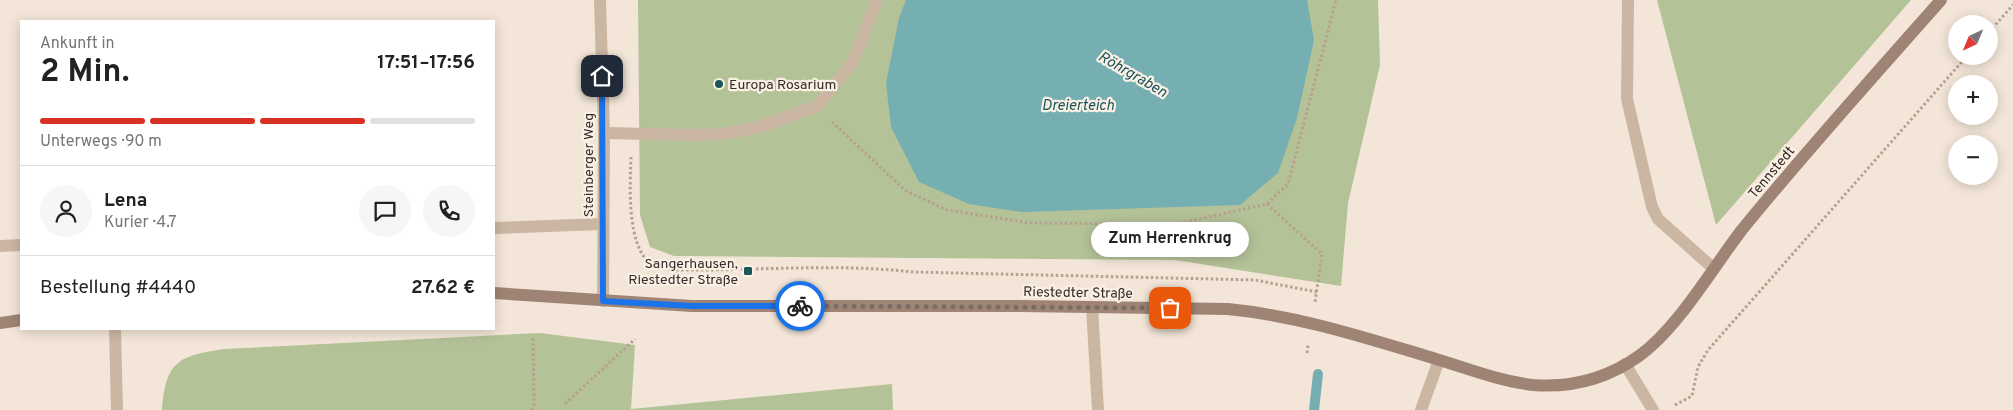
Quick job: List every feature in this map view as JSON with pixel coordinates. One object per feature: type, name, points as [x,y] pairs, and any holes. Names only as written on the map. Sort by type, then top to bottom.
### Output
[{"type":"main road","name":"Tennstedt","points":[[1625,364],[1640,355],[1666,330],[1772,193],[1942,0]]},
{"type":"main road","name":"Riestedter Straße","points":[[495,293],[675,305],[1228,309],[1255,312],[1319,325],[1506,380],[1554,386],[1579,383],[1600,376],[1625,364]]},
{"type":"main road","points":[[0,323],[20,320]]},
{"type":"street","name":"Steinberger Weg","points":[[600,0],[604,133],[602,224],[605,272],[603,301]]},
{"type":"street","points":[[604,133],[698,136],[723,134],[762,126],[817,106],[853,62],[876,0]]},
{"type":"street","points":[[1628,0],[1627,99],[1652,207],[1658,219],[1713,268]]},
{"type":"street","points":[[495,228],[602,224]]},
{"type":"street","points":[[0,246],[20,245]]},
{"type":"street","points":[[1092,307],[1098,410]]},
{"type":"street","points":[[115,330],[117,410]]},
{"type":"street","points":[[1421,410],[1439,360]]},
{"type":"street","points":[[1625,364],[1653,410]]},
{"type":"path","points":[[817,106],[870,160],[906,191],[947,210],[1030,223],[1176,224],[1267,204],[1288,184],[1336,0]]},
{"type":"path","points":[[1998,22],[2013,4]]},
{"type":"path","points":[[1672,406],[1692,396],[1698,367],[1708,350],[1959,65]]},
{"type":"path","points":[[631,134],[630,195],[636,237],[647,260],[653,265],[676,270],[754,270],[777,266],[866,268],[912,272],[1255,280],[1317,292],[1322,254],[1267,204]]},
{"type":"path","points":[[675,305],[676,270]]},
{"type":"path","points":[[531,410],[534,405],[533,336]]},
{"type":"path","points":[[565,404],[635,339]]},
{"type":"green space","points":[[638,0],[1378,0],[1380,65],[1348,203],[1341,286],[1175,260],[674,256],[650,247],[640,215]]},
{"type":"green space","points":[[1657,0],[1911,0],[1716,225]]},
{"type":"green space","points":[[540,333],[635,345],[631,409],[892,384],[893,410],[162,410],[167,380],[172,371],[178,363],[196,354],[224,349]]},
{"type":"water","name":"Dreierteich","points":[[906,0],[1307,0],[1314,40],[1297,118],[1278,173],[1240,205],[1022,212],[969,204],[919,182],[891,127],[886,83],[899,18]]},
{"type":"waterway","name":"Röhrgraben","points":[[1314,410],[1318,374]]},
{"type":"way so far","points":[[800,306],[1170,308]]},
{"type":"place","name":"Europa Rosarium","points":[[719,84]]},
{"type":"place","name":"Sangerhausen, Riestedter Straße","points":[[748,271]]},
{"type":"place","name":"Zum Herrenkrug","points":[[1170,308]]},
{"type":"route","points":[[602,76],[604,133],[602,224],[605,272],[603,301],[692,306],[800,306]]}]
